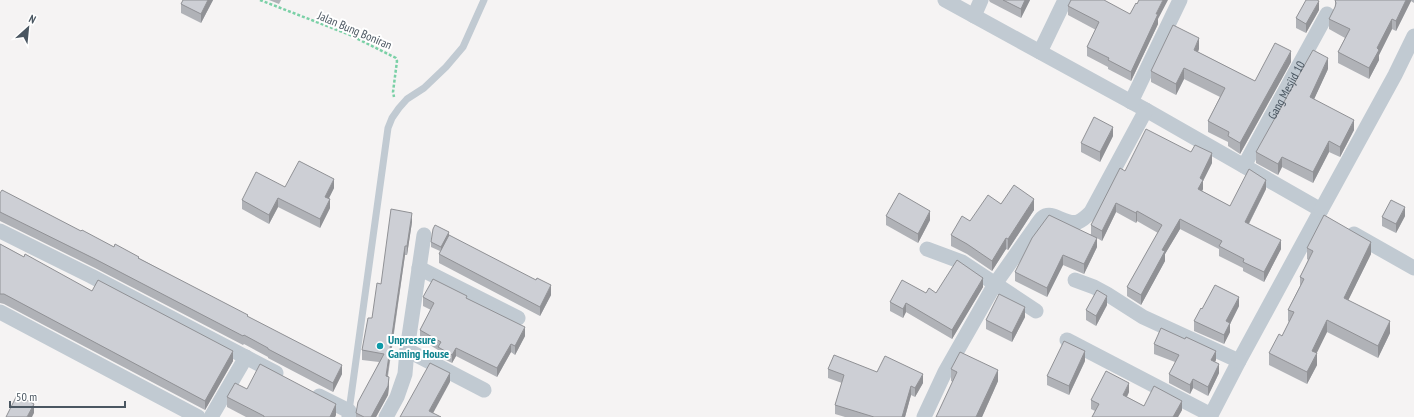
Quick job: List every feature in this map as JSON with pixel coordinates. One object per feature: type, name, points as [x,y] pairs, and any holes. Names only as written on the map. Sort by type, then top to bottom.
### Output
[{"type":"street","points":[[946,0],[1146,110],[1244,166],[1321,212],[1337,224],[1414,268]]},
{"type":"street","points":[[974,16],[981,0]]},
{"type":"street","points":[[1040,52],[1065,0]]},
{"type":"street","points":[[1131,102],[1180,0]]},
{"type":"street","name":"Gang Mesjid 10","points":[[1244,166],[1327,14]]},
{"type":"street","points":[[1067,340],[1211,416],[1239,361],[1395,75],[1414,36]]},
{"type":"street","points":[[924,417],[945,372],[995,284],[1043,218],[1049,215],[1057,216],[1064,222],[1078,222],[1083,220],[1091,212],[1146,110]]},
{"type":"street","points":[[0,230],[287,379]]},
{"type":"street","points":[[386,417],[397,397],[405,374],[407,350],[424,235]]},
{"type":"street","points":[[927,249],[962,262],[1036,311]]},
{"type":"street","points":[[419,268],[518,318]]},
{"type":"street","points":[[1075,280],[1094,287],[1107,294],[1143,317],[1239,361]]},
{"type":"street","points":[[0,312],[198,417]]},
{"type":"street","points":[[407,350],[484,390]]},
{"type":"street","points":[[211,417],[246,357]]},
{"type":"street","points":[[308,390],[349,414]]},
{"type":"lane","points":[[349,414],[388,128],[392,118],[407,99],[430,83],[463,47],[484,0]]},
{"type":"path","name":"Jalan Bung Boniran","points":[[260,0],[350,36],[396,58],[393,92],[399,108]]},
{"type":"building","points":[[183,0],[208,0],[201,14],[181,4]]},
{"type":"building","points":[[1003,0],[1025,0],[1021,9]]},
{"type":"building","points":[[1071,0],[1104,0],[1130,14],[1139,0],[1163,0],[1131,72],[1108,60],[1109,58],[1087,47],[1099,22],[1068,6]]},
{"type":"building","points":[[1306,0],[1319,1],[1306,24],[1296,18]]},
{"type":"building","points":[[1335,0],[1406,0],[1396,21],[1392,19],[1377,48],[1379,50],[1369,68],[1338,52],[1350,29],[1329,19],[1335,7]]},
{"type":"building","points":[[1173,25],[1199,38],[1194,50],[1255,81],[1275,43],[1291,51],[1240,143],[1228,136],[1229,132],[1208,121],[1225,88],[1184,68],[1176,84],[1151,71]]},
{"type":"building","points":[[1313,50],[1328,58],[1310,97],[1354,120],[1340,147],[1329,141],[1313,172],[1282,157],[1278,164],[1256,152]]},
{"type":"building","points":[[1094,117],[1113,127],[1100,152],[1081,143]]},
{"type":"building","points":[[1146,129],[1191,152],[1195,145],[1212,153],[1200,178],[1203,180],[1198,189],[1230,206],[1249,169],[1266,180],[1245,222],[1281,240],[1264,272],[1243,262],[1244,259],[1219,246],[1222,241],[1180,219],[1162,250],[1165,251],[1141,295],[1127,287],[1162,225],[1137,211],[1136,213],[1116,203],[1102,231],[1091,225],[1120,168],[1125,171]]},
{"type":"building","points":[[299,161],[334,179],[325,197],[330,199],[320,219],[278,198],[269,215],[242,200],[256,172],[285,187]]},
{"type":"building","points":[[1014,185],[1034,199],[1008,239],[1006,238],[992,261],[951,235],[962,216],[970,221],[988,195],[1001,204]]},
{"type":"building","points":[[2,190],[114,247],[115,244],[139,257],[138,258],[342,365],[333,383],[244,335],[243,336],[95,259],[0,212],[0,193]]},
{"type":"building","points":[[899,193],[930,211],[918,234],[886,216]]},
{"type":"building","points":[[1391,200],[1405,207],[1396,224],[1382,217]]},
{"type":"building","points":[[391,209],[412,213],[407,246],[405,246],[386,376],[389,377],[388,386],[371,417],[364,417],[356,413],[358,402],[384,354],[362,350],[368,318],[372,318],[377,283],[381,284]]},
{"type":"building","points":[[1049,215],[1097,238],[1084,264],[1063,255],[1047,288],[1015,272],[1032,238]]},
{"type":"building","points":[[1324,215],[1371,242],[1344,298],[1390,321],[1378,346],[1327,320],[1312,351],[1317,353],[1307,372],[1269,353],[1279,334],[1282,336],[1294,312],[1288,310],[1304,279],[1300,277],[1313,251],[1307,248]]},
{"type":"building","points":[[435,225],[449,232],[441,247],[431,242]]},
{"type":"building","points":[[449,235],[536,280],[537,278],[551,285],[540,307],[439,254]]},
{"type":"building","points":[[0,244],[24,257],[25,254],[92,291],[98,280],[233,351],[205,401],[4,294],[0,294]]},
{"type":"building","points":[[957,260],[983,278],[952,330],[906,303],[903,309],[890,302],[902,280],[926,293],[929,288],[936,293]]},
{"type":"building","points":[[433,279],[467,296],[466,298],[525,327],[515,346],[511,344],[497,368],[456,348],[452,355],[438,347],[441,342],[420,330],[434,303],[423,297]]},
{"type":"building","points":[[1215,285],[1239,297],[1226,321],[1230,323],[1224,335],[1194,321]]},
{"type":"building","points":[[1097,290],[1107,296],[1096,316],[1086,310]]},
{"type":"building","points":[[999,294],[1025,307],[1012,333],[986,320]]},
{"type":"building","points":[[1161,328],[1185,339],[1186,337],[1216,351],[1211,360],[1219,364],[1208,387],[1193,379],[1190,385],[1169,374],[1179,355],[1154,344]]},
{"type":"building","points":[[1064,341],[1085,351],[1069,386],[1047,376]]},
{"type":"building","points":[[960,352],[998,370],[976,417],[936,417],[957,372],[951,369]]},
{"type":"building","points":[[834,355],[877,372],[885,356],[923,374],[915,388],[911,386],[902,417],[874,417],[835,405],[844,375],[828,369]]},
{"type":"building","points":[[430,363],[450,373],[429,411],[441,417],[400,417]]},
{"type":"building","points":[[260,364],[336,404],[330,417],[264,417],[227,397],[235,383],[247,389]]},
{"type":"building","points":[[1106,371],[1129,383],[1123,395],[1144,406],[1154,386],[1182,401],[1173,417],[1092,417],[1099,404],[1091,400]]},
{"type":"building","points":[[17,395],[34,404],[27,417],[6,417]]},
{"type":"place","name":"Unpressure Gaming House","points":[[380,346]]}]
